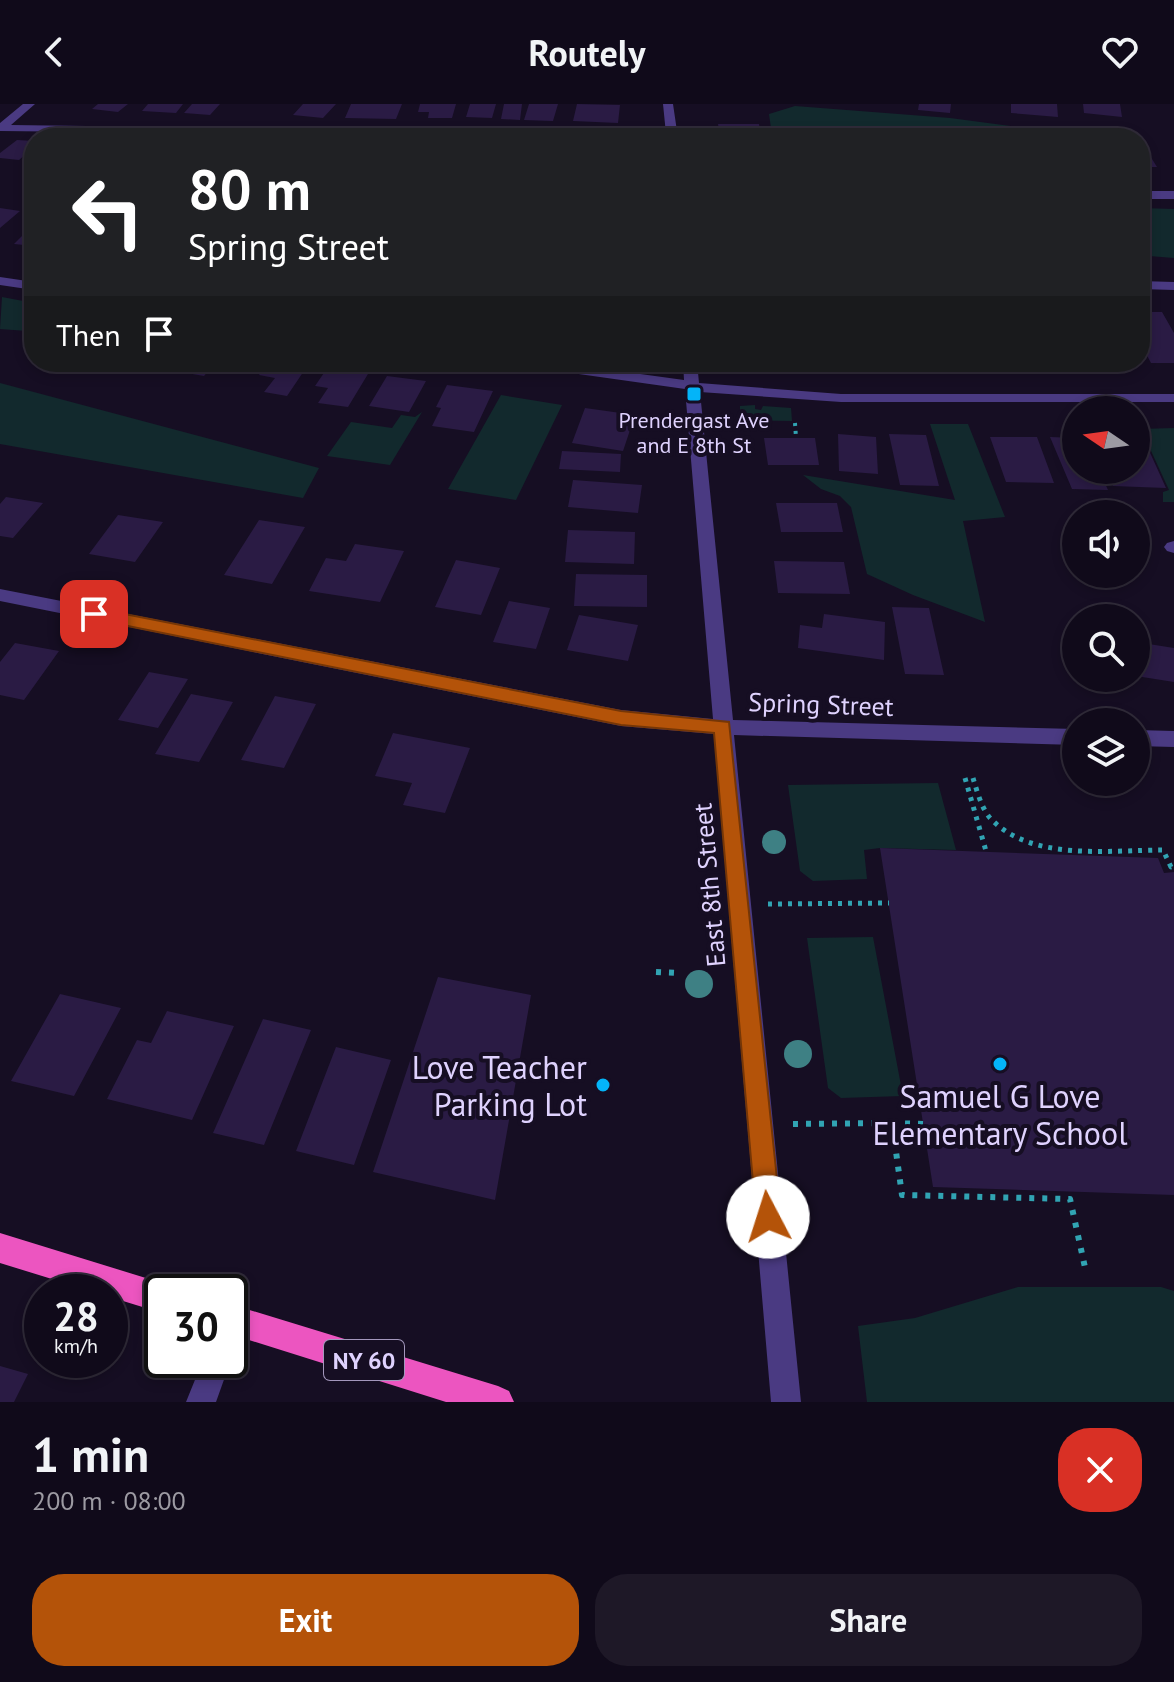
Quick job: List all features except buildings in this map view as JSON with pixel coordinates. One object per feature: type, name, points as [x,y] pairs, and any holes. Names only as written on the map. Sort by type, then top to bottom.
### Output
[{"type":"highway","points":[[0,1248],[144,1292]]},
{"type":"highway","name":"NY 60","points":[[248,1326],[498,1402]]},
{"type":"street","points":[[1,128],[30,104]]},
{"type":"street","points":[[668,104],[671,128]]},
{"type":"street","points":[[1,128],[24,128]]},
{"type":"street","points":[[1150,195],[1174,195]]},
{"type":"street","points":[[0,281],[24,285]]},
{"type":"street","points":[[1150,285],[1174,286]]},
{"type":"street","points":[[586,372],[694,389],[841,398],[1174,398]]},
{"type":"street","name":"East 8th Street","points":[[691,372],[786,1402]]},
{"type":"street","name":"Spring Street","points":[[0,595],[621,718],[722,727],[1062,737]]},
{"type":"street","points":[[1150,738],[1174,739]]},
{"type":"street","points":[[201,1402],[210,1378]]},
{"type":"path","points":[[795,423],[796,438]]},
{"type":"path","points":[[965,778],[986,851]]},
{"type":"path","points":[[973,778],[980,799],[994,822],[1018,837],[1038,845],[1071,849],[1163,850],[1171,867],[1174,866]]},
{"type":"path","points":[[739,903],[889,903]]},
{"type":"path","points":[[656,972],[677,973]]},
{"type":"path","points":[[892,1123],[902,1195],[1070,1199],[1086,1272]]},
{"type":"path","points":[[760,1125],[923,1124]]},
{"type":"green space","points":[[795,106],[950,118],[1025,128],[771,128],[769,114]]},
{"type":"green space","points":[[1150,208],[1174,209],[1174,258],[1150,256]]},
{"type":"green space","points":[[2,297],[24,301],[24,331],[0,329]]},
{"type":"green space","points":[[0,383],[319,468],[303,498],[0,444]]},
{"type":"green space","points":[[501,395],[562,405],[516,500],[448,489]]},
{"type":"green space","points":[[755,405],[755,409],[761,410],[763,406],[791,408],[792,421],[740,420],[740,406]]},
{"type":"green space","points":[[422,412],[390,465],[327,456],[351,422],[392,428],[401,415],[415,417]]},
{"type":"green space","points":[[930,424],[968,424],[1005,517],[963,521],[985,622],[867,574],[851,507],[840,496],[821,489],[803,475],[955,500]]},
{"type":"green space","points":[[1174,428],[1174,502],[1163,502],[1163,492],[1169,490],[1150,449],[1150,429]]},
{"type":"green space","points":[[938,783],[956,850],[864,850],[867,879],[813,881],[800,871],[788,785]]},
{"type":"green space","points":[[873,937],[903,1096],[841,1098],[828,1088],[807,938]]},
{"type":"green space","points":[[1018,1287],[1161,1287],[1174,1291],[1174,1402],[867,1402],[858,1326],[915,1318]]},
{"type":"place","name":"Prendergast Ave and E 8th St","points":[[694,394]]},
{"type":"place","name":"Samuel G Love Elementary School","points":[[1000,1064]]},
{"type":"place","name":"Love Teacher Parking Lot","points":[[603,1085]]},
{"type":"route","points":[[94,614],[621,718],[722,727],[768,1217]]}]
